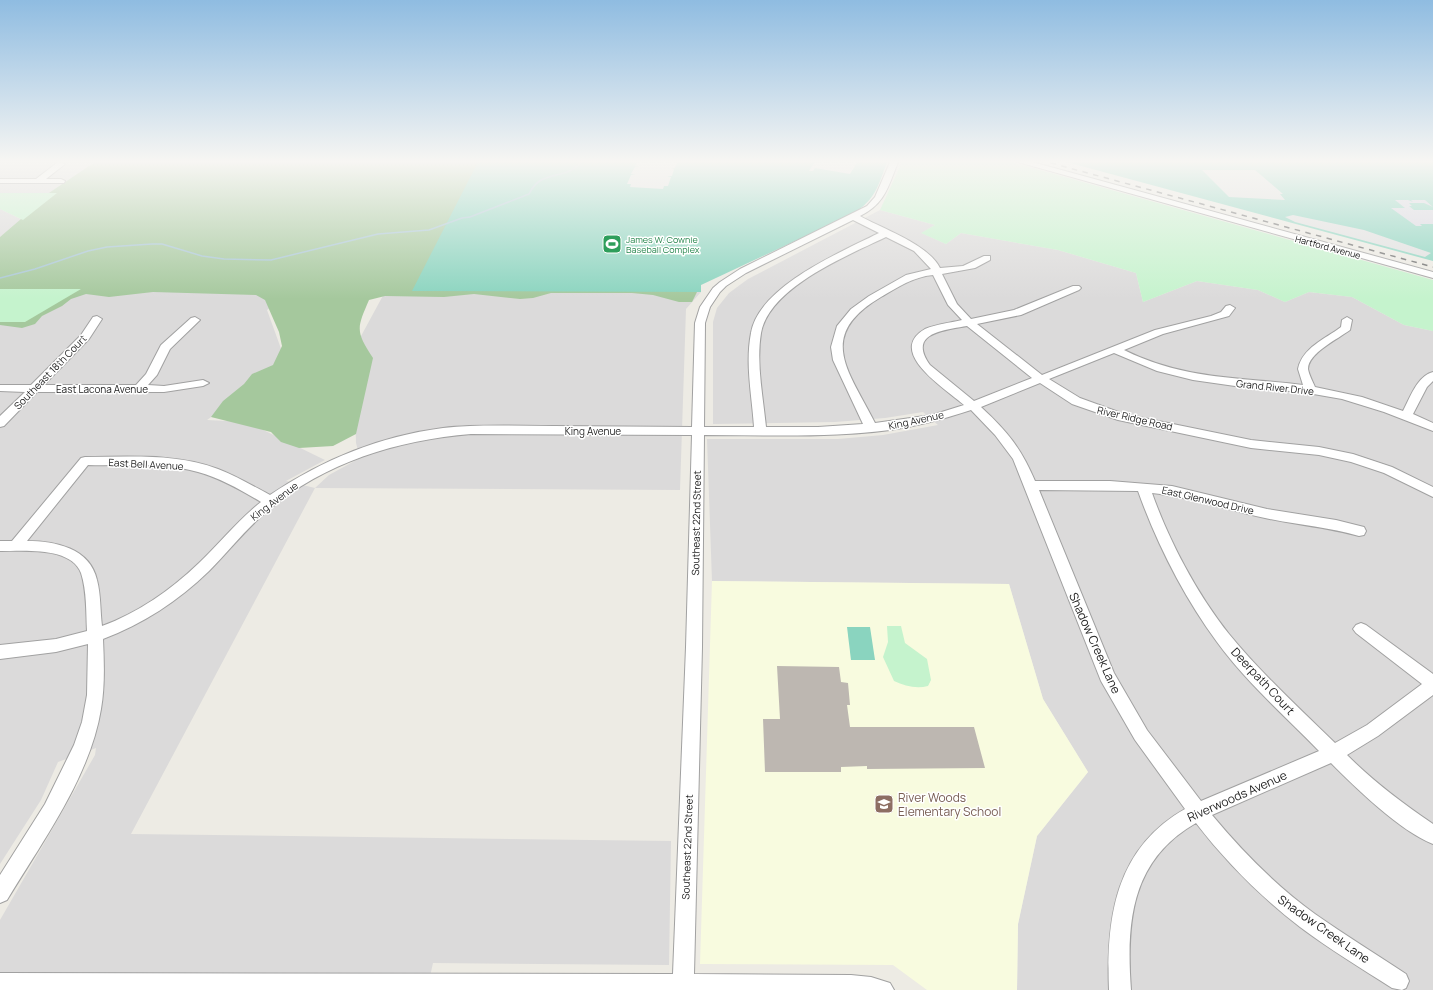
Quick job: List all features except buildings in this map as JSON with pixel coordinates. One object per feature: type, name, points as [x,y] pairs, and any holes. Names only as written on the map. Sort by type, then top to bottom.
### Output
[{"type":"street","name":"Southeast 22nd Street","points":[[683,987],[694,647],[700,323],[704,307],[716,290],[743,271],[854,217],[872,206]]},
{"type":"street","name":"Hartford Avenue","points":[[1183,206],[1433,275]]},
{"type":"street","name":"River Ridge Road","points":[[854,217],[917,249],[926,256],[938,272],[953,305],[969,322],[1039,378],[1076,401],[1106,412],[1258,445],[1319,451],[1342,455],[1388,470],[1433,492]]},
{"type":"street","points":[[760,431],[754,346],[756,329],[761,318],[773,301],[796,282],[886,233]]},
{"type":"street","points":[[871,428],[838,360],[837,338],[843,324],[852,312],[894,286],[918,275],[968,267],[980,263],[987,258]]},
{"type":"street","points":[[969,322],[1018,313],[1076,288]]},
{"type":"street","name":"King Avenue","points":[[0,652],[23,652],[56,647],[95,636],[146,612],[178,590],[204,567],[250,519],[271,502],[310,475],[354,454],[393,441],[432,433],[471,430],[842,430],[871,428],[913,422],[972,406],[1039,378],[1116,350],[1159,332],[1215,318],[1225,314],[1230,308]]},
{"type":"street","name":"Southeast 18th Court","points":[[0,422],[84,337],[97,319]]},
{"type":"street","points":[[138,389],[151,375],[165,347],[195,320]]},
{"type":"street","points":[[1311,390],[1303,371],[1304,362],[1309,354],[1346,328],[1347,320]]},
{"type":"street","name":"Shadow Creek Lane","points":[[969,322],[930,331],[920,338],[916,347],[919,357],[926,367],[991,422],[1019,458],[1107,676],[1142,735],[1197,812],[1239,860],[1283,902],[1313,924],[1399,981]]},
{"type":"street","name":"Grand River Drive","points":[[1116,350],[1132,359],[1156,368],[1190,375],[1240,384],[1311,390],[1359,400],[1433,427]]},
{"type":"street","points":[[1406,416],[1422,385],[1433,375]]},
{"type":"street","name":"East Lacona Avenue","points":[[0,388],[164,389],[203,383]]},
{"type":"street","name":"East Bell Avenue","points":[[15,546],[85,461],[163,462],[197,467],[226,477],[271,502]]},
{"type":"street","name":"East Glenwood Drive","points":[[1030,486],[1143,487],[1180,492],[1254,511],[1343,526],[1359,531]]},
{"type":"street","name":"Deerpath Court","points":[[1143,487],[1156,523],[1211,622],[1242,661],[1333,754],[1375,793],[1398,812],[1433,835]]},
{"type":"street","points":[[0,546],[53,548],[70,554],[82,562],[89,573],[95,636],[96,683],[90,721],[79,754],[65,785],[0,893]]},
{"type":"street","points":[[1361,629],[1433,684]]},
{"type":"street","name":"Riverwoods Avenue","points":[[1120,990],[1118,935],[1123,908],[1130,884],[1140,863],[1153,845],[1168,830],[1197,812],[1333,754],[1377,728],[1433,684]]},
{"type":"street","points":[[0,983],[683,987],[851,985],[883,990]]},
{"type":"shaded area","points":[[1403,206],[1409,206],[1414,210],[1433,210],[1433,224],[1420,224],[1422,226],[1416,226],[1391,208],[1405,208]]},
{"type":"shaded area","points":[[0,209],[23,220],[0,237]]},
{"type":"shaded area","points":[[880,210],[935,225],[922,233],[946,244],[961,233],[1058,250],[1136,273],[1143,302],[1197,281],[1258,290],[1285,302],[1309,292],[1352,297],[1404,325],[1433,331],[1433,990],[1017,990],[1018,924],[1037,836],[1088,772],[1043,699],[1009,584],[712,581],[707,439],[838,439],[883,435],[938,425],[923,412],[885,418],[835,422],[713,424],[713,322],[717,308],[729,293],[748,279]]},
{"type":"shaded area","points":[[1293,215],[1364,230],[1431,253],[1425,257],[1295,222],[1285,217]]},
{"type":"shaded area","points":[[81,289],[297,290],[267,310],[292,379],[228,405],[207,420],[247,422],[325,460],[286,481],[315,488],[131,834],[671,841],[669,965],[433,963],[427,990],[0,990],[0,920],[95,755],[96,748],[58,762],[41,800],[0,864],[0,322]]},
{"type":"shaded area","points":[[386,290],[701,292],[686,309],[680,490],[315,488],[329,475],[360,458],[356,443],[354,349]]},
{"type":"shaded area","name":"River Woods Elementary School","points":[[712,581],[1009,584],[1043,699],[1088,772],[1037,836],[1018,924],[1017,990],[927,990],[893,965],[700,964]]},
{"type":"green space","points":[[0,206],[40,206],[23,220],[0,209]]},
{"type":"green space","points":[[32,206],[657,206],[702,282],[692,302],[679,302],[653,295],[632,293],[551,293],[533,298],[520,299],[474,294],[444,297],[385,296],[369,300],[362,317],[360,329],[363,341],[373,358],[356,434],[333,446],[299,448],[281,442],[271,432],[211,417],[223,401],[244,384],[252,374],[273,365],[282,346],[279,332],[265,300],[256,295],[153,292],[109,297],[86,294],[71,299],[62,306],[42,316],[35,324],[22,328],[0,325],[0,237],[21,219]]},
{"type":"green space","name":"James W. Cownie Baseball Complex","points":[[455,206],[863,206],[853,214],[701,285],[701,292],[412,291]]},
{"type":"green space","points":[[882,206],[1169,206],[1433,280],[1433,331],[1404,325],[1352,297],[1309,292],[1285,302],[1258,290],[1197,281],[1143,302],[1136,273],[1058,250],[961,233],[946,244],[921,233],[935,225],[880,210]]},
{"type":"green space","points":[[1230,206],[1433,206],[1433,261]]},
{"type":"green space","points":[[0,289],[81,289],[25,322],[0,322]]},
{"type":"green space","points":[[887,626],[901,626],[905,643],[927,659],[931,680],[928,686],[911,686],[894,681],[883,657],[888,642]]},
{"type":"green space","points":[[847,627],[870,627],[875,660],[851,660]]},
{"type":"waterway","points":[[0,278],[35,269],[88,251],[107,247],[152,244],[162,244],[202,256],[224,259],[271,260],[378,234],[429,230],[498,206]]},
{"type":"railway","points":[[1210,206],[1433,267]]},
{"type":"place","name":"James W. Cownie Baseball Complex","points":[[612,244]]},
{"type":"place","name":"River Woods Elementary School","points":[[884,804]]}]
